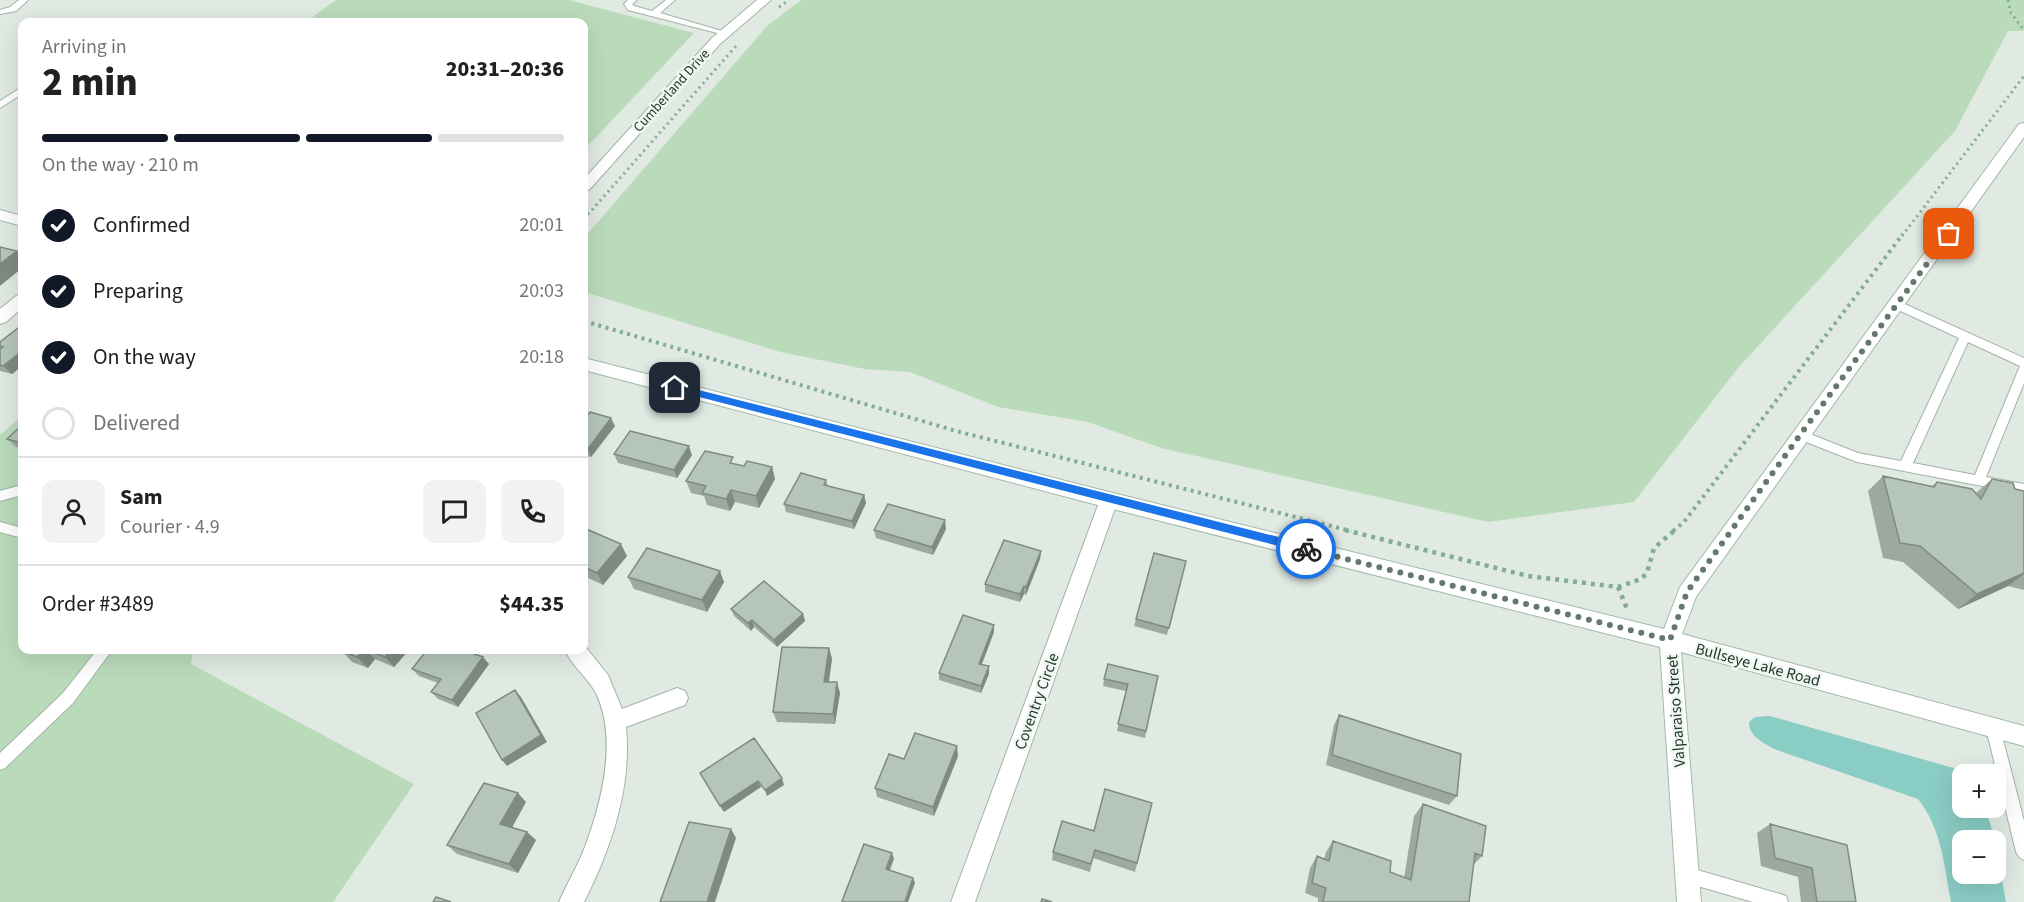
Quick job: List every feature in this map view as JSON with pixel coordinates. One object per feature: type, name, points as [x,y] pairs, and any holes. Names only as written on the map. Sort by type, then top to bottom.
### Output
[{"type":"street","name":"Cumberland Drive","points":[[588,183],[725,33],[752,8],[765,0]]},
{"type":"street","name":"Valparaiso Street","points":[[1689,902],[1670,640],[1687,592],[2024,128]]},
{"type":"street","points":[[0,215],[18,219]]},
{"type":"street","points":[[0,318],[18,303]]},
{"type":"street","name":"Bullseye Lake Road","points":[[588,365],[1109,500],[1670,640],[2024,736]]},
{"type":"street","name":"Coventry Circle","points":[[963,902],[1109,500]]},
{"type":"street","points":[[571,902],[582,882],[608,802],[618,752],[607,694],[578,654]]},
{"type":"street","points":[[614,722],[677,698]]},
{"type":"lane","points":[[0,12],[13,9],[24,0]]},
{"type":"lane","points":[[633,0],[628,4],[631,8],[725,33]]},
{"type":"lane","points":[[654,14],[671,0]]},
{"type":"lane","points":[[2,103],[18,93]]},
{"type":"lane","points":[[2,103],[18,105]]},
{"type":"lane","points":[[1898,304],[2024,363]]},
{"type":"lane","points":[[1905,466],[1965,336]]},
{"type":"lane","points":[[1979,480],[2024,369]]},
{"type":"lane","points":[[1800,435],[1857,457],[2024,489]]},
{"type":"lane","points":[[0,496],[18,491]]},
{"type":"lane","points":[[0,526],[18,532]]},
{"type":"lane","points":[[0,763],[68,698],[102,654]]},
{"type":"lane","points":[[1993,728],[2024,852]]},
{"type":"lane","points":[[1687,875],[1780,902]]},
{"type":"path","points":[[774,11],[789,0]]},
{"type":"path","points":[[2008,0],[2011,13],[2024,30]]},
{"type":"path","points":[[588,214],[739,43]]},
{"type":"path","points":[[588,322],[956,431],[1528,576],[1618,587],[1641,579],[1647,573],[1654,548],[1684,522],[2024,76]]},
{"type":"green space","points":[[336,0],[569,0],[694,33],[588,146],[588,18],[311,18]]},
{"type":"green space","points":[[801,0],[2024,0],[2024,31],[2008,31],[1955,131],[1738,368],[1634,502],[1488,522],[1161,448],[1088,422],[998,407],[910,372],[865,369],[780,352],[588,293],[588,233],[767,26]]},
{"type":"green space","points":[[18,419],[18,654],[192,654],[191,664],[414,784],[333,902],[0,902],[0,435]]},
{"type":"water","points":[[1770,716],[1952,768],[1952,818],[1988,818],[1992,830],[1952,830],[1952,884],[2003,884],[2006,902],[1951,902],[1937,835],[1918,799],[1774,749],[1751,732],[1749,722],[1755,717]]},
{"type":"building","points":[[0,247],[17,251],[0,264]]},
{"type":"building","points":[[18,328],[18,354],[3,366],[0,365],[0,349],[3,347],[0,346],[0,342]]},
{"type":"building","points":[[590,412],[611,418],[588,449],[588,414]]},
{"type":"building","points":[[18,429],[18,442],[7,439]]},
{"type":"building","points":[[630,431],[689,446],[674,470],[614,454]]},
{"type":"building","points":[[705,451],[733,457],[730,463],[744,466],[747,461],[772,467],[756,496],[731,490],[726,499],[702,493],[706,486],[686,481]]},
{"type":"building","points":[[801,473],[826,480],[824,485],[864,495],[852,521],[784,504]]},
{"type":"building","points":[[1883,476],[1934,487],[1937,482],[1972,489],[1981,499],[1992,479],[2013,483],[2015,489],[2024,491],[2024,573],[1977,594],[1920,546],[1900,543]]},
{"type":"building","points":[[888,504],[945,520],[932,547],[874,530]]},
{"type":"building","points":[[588,530],[621,544],[597,573],[588,569]]},
{"type":"building","points":[[1004,540],[1041,551],[1026,587],[1024,586],[1020,594],[985,584]]},
{"type":"building","points":[[647,548],[720,571],[702,600],[628,577]]},
{"type":"building","points":[[1154,553],[1186,561],[1169,628],[1136,619]]},
{"type":"building","points":[[764,581],[803,614],[774,640],[752,620],[748,623],[731,609]]},
{"type":"building","points":[[963,615],[994,625],[979,664],[989,666],[981,686],[939,673]]},
{"type":"building","points":[[782,647],[829,648],[824,682],[837,682],[833,714],[773,712]]},
{"type":"building","points":[[424,654],[474,654],[483,657],[452,700],[431,692],[441,679],[412,669]]},
{"type":"building","points":[[1108,664],[1158,676],[1146,731],[1118,724],[1128,684],[1104,679]]},
{"type":"building","points":[[515,690],[541,735],[502,760],[476,713]]},
{"type":"building","points":[[1339,715],[1461,754],[1457,796],[1332,755]]},
{"type":"building","points":[[915,733],[957,746],[933,807],[875,788],[889,754],[904,759]]},
{"type":"building","points":[[754,738],[782,778],[765,790],[758,781],[720,806],[700,773]]},
{"type":"building","points":[[484,783],[518,793],[500,824],[527,832],[509,864],[447,845]]},
{"type":"building","points":[[1105,789],[1152,803],[1137,863],[1095,850],[1091,864],[1053,852],[1062,821],[1094,831]]},
{"type":"building","points":[[1423,804],[1486,826],[1482,856],[1475,853],[1469,902],[1323,902],[1326,888],[1312,883],[1317,856],[1329,861],[1333,841],[1391,861],[1390,872],[1411,880]]},
{"type":"building","points":[[689,822],[731,829],[707,902],[660,902]]},
{"type":"building","points":[[1770,824],[1847,845],[1856,902],[1817,902],[1812,868],[1775,858]]},
{"type":"building","points":[[864,844],[892,853],[886,869],[913,878],[905,902],[842,901]]},
{"type":"building","points":[[436,897],[451,902],[433,902]]},
{"type":"way so far","points":[[1306,549],[1670,640],[1687,592],[1949,234]]},
{"type":"route","points":[[675,388],[1306,549]]}]
